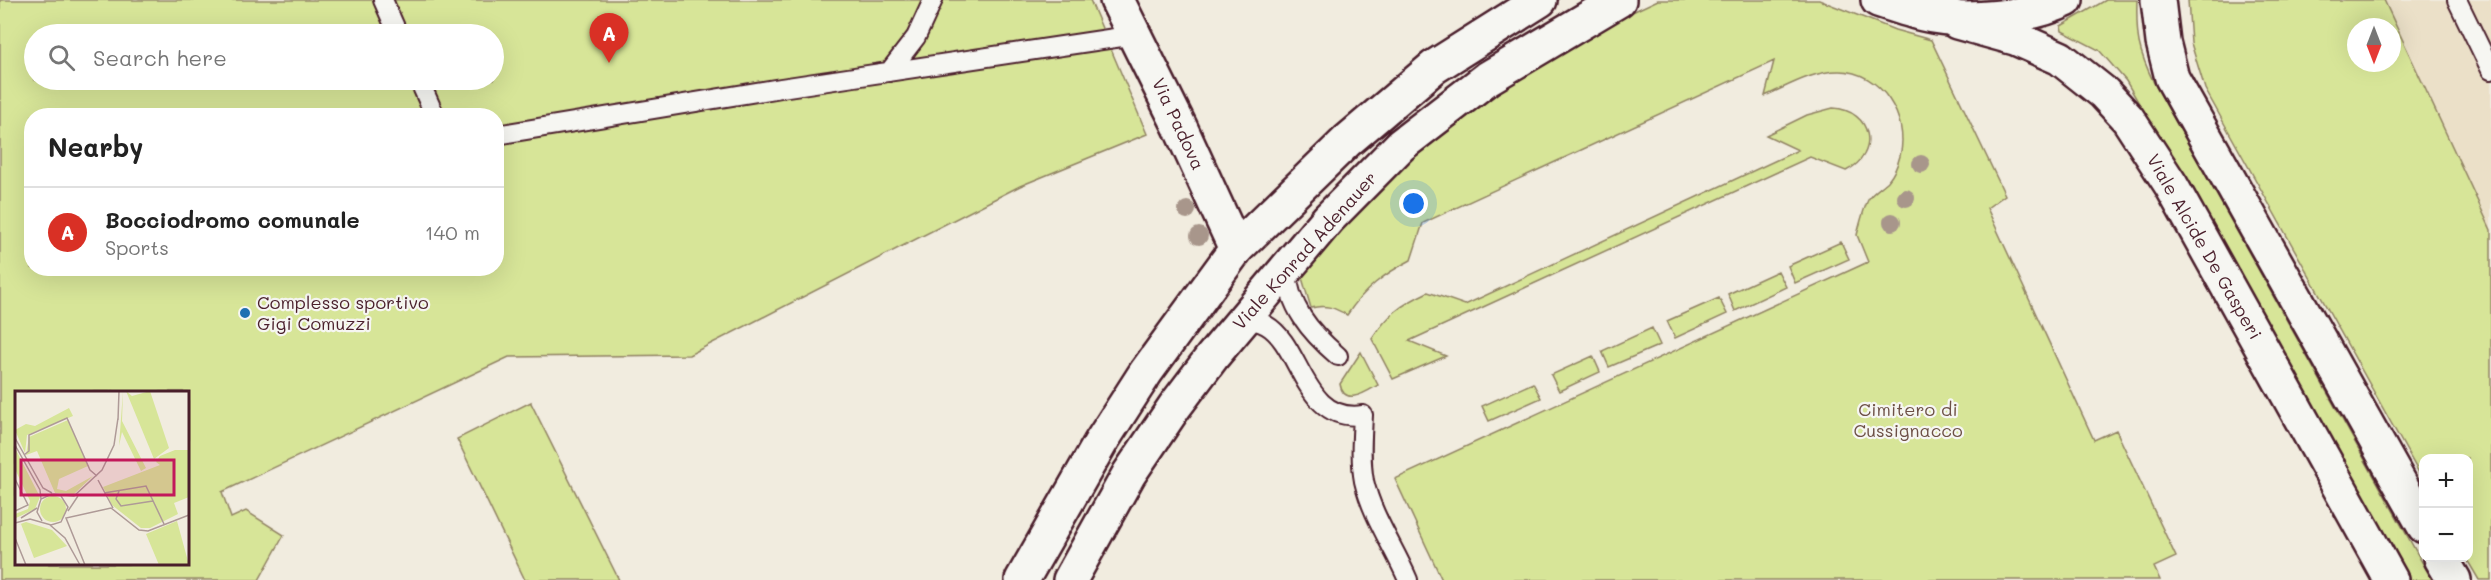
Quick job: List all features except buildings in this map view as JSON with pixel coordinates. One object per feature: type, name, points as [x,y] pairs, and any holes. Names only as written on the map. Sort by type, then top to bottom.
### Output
[{"type":"main road","name":"Via Padova","points":[[1117,0],[1236,249]]},
{"type":"main road","points":[[1022,580],[1070,493],[1139,382],[1186,314],[1236,249],[1347,141],[1434,67],[1540,0]]},
{"type":"main road","name":"Viale Konrad Adenauer","points":[[1070,580],[1128,474],[1175,406],[1212,357],[1328,219],[1401,146],[1488,78],[1619,0]]},
{"type":"main road","points":[[1878,0],[1926,14],[1990,19],[2053,6],[2066,0]]},
{"type":"main road","points":[[2158,0],[2163,42],[2172,78],[2419,517]]},
{"type":"main road","name":"Viale Alcide De Gasperi","points":[[1926,14],[2015,38],[2060,58],[2104,93],[2128,119],[2171,185],[2391,580]]},
{"type":"main road","points":[[2443,562],[2454,580]]},
{"type":"lane","points":[[383,0],[394,24]]},
{"type":"lane","points":[[889,72],[916,37],[933,0]]},
{"type":"lane","points":[[2457,0],[2491,70]]},
{"type":"lane","points":[[504,134],[770,89],[1135,35]]},
{"type":"lane","points":[[423,90],[431,108]]},
{"type":"lane","points":[[1286,268],[1287,285],[1293,304],[1306,326],[1338,356]]},
{"type":"lane","points":[[1244,319],[1268,326],[1275,333],[1304,380],[1322,402],[1341,414],[1351,417],[1363,415],[1362,464],[1365,482],[1372,505],[1408,580]]},
{"type":"shaded area","points":[[2230,0],[2491,0],[2491,469]]},
{"type":"green space","points":[[0,0],[1090,0],[1147,134],[1020,186],[689,355],[509,357],[222,492],[231,518],[246,511],[284,535],[259,580],[0,580]]},
{"type":"green space","name":"Cimitero di Cussignacco","points":[[1658,0],[1819,0],[1895,30],[1931,40],[2005,195],[1987,208],[2094,440],[2116,430],[2176,557],[2154,567],[2160,580],[1442,580],[1395,479],[1868,262],[1857,235],[1868,200],[1888,181],[1899,159],[1902,141],[1901,127],[1896,112],[1889,99],[1868,79],[1854,73],[1839,71],[1810,76],[1765,96],[1774,61],[1423,223],[1411,260],[1375,283],[1360,297],[1347,315],[1330,307],[1311,308],[1300,271],[1409,161],[1466,114],[1528,71],[1592,33]]},
{"type":"green space","points":[[2106,0],[2137,0],[2139,43],[2154,83],[2419,557],[2419,562],[2422,562],[2432,580],[2407,580],[2126,81],[2099,50],[2062,31],[2061,26]]},
{"type":"green space","points":[[2188,0],[2384,0],[2392,18],[2347,18],[2347,72],[2401,72],[2401,37],[2491,230],[2491,580],[2479,580],[2468,562],[2473,562],[2473,454],[2419,454],[2419,473],[2205,89],[2191,43]]},
{"type":"green space","points":[[1833,108],[1856,116],[1863,124],[1867,134],[1868,144],[1864,154],[1846,171],[1810,157],[1409,341],[1446,356],[1393,379],[1372,339],[1396,311],[1410,301],[1428,292],[1465,305],[1798,150],[1766,135],[1807,115]]},
{"type":"green space","points":[[1841,242],[1849,259],[1795,283],[1788,266]]},
{"type":"green space","points":[[1778,271],[1786,287],[1735,311],[1728,294]]},
{"type":"green space","points":[[1719,298],[1727,314],[1675,338],[1667,321]]},
{"type":"green space","points":[[1652,328],[1660,345],[1609,367],[1602,351]]},
{"type":"green space","points":[[1361,352],[1378,385],[1356,396],[1346,395],[1340,384]]},
{"type":"green space","points":[[1593,356],[1600,372],[1559,391],[1551,375]]},
{"type":"green space","points":[[1533,383],[1541,398],[1489,421],[1482,406]]},
{"type":"green space","points":[[531,402],[619,580],[525,580],[457,439]]},
{"type":"place","name":"Bocciodromo comunale","points":[[609,63]]},
{"type":"place","name":"Complesso sportivo Gigi Comuzzi","points":[[245,313]]}]
